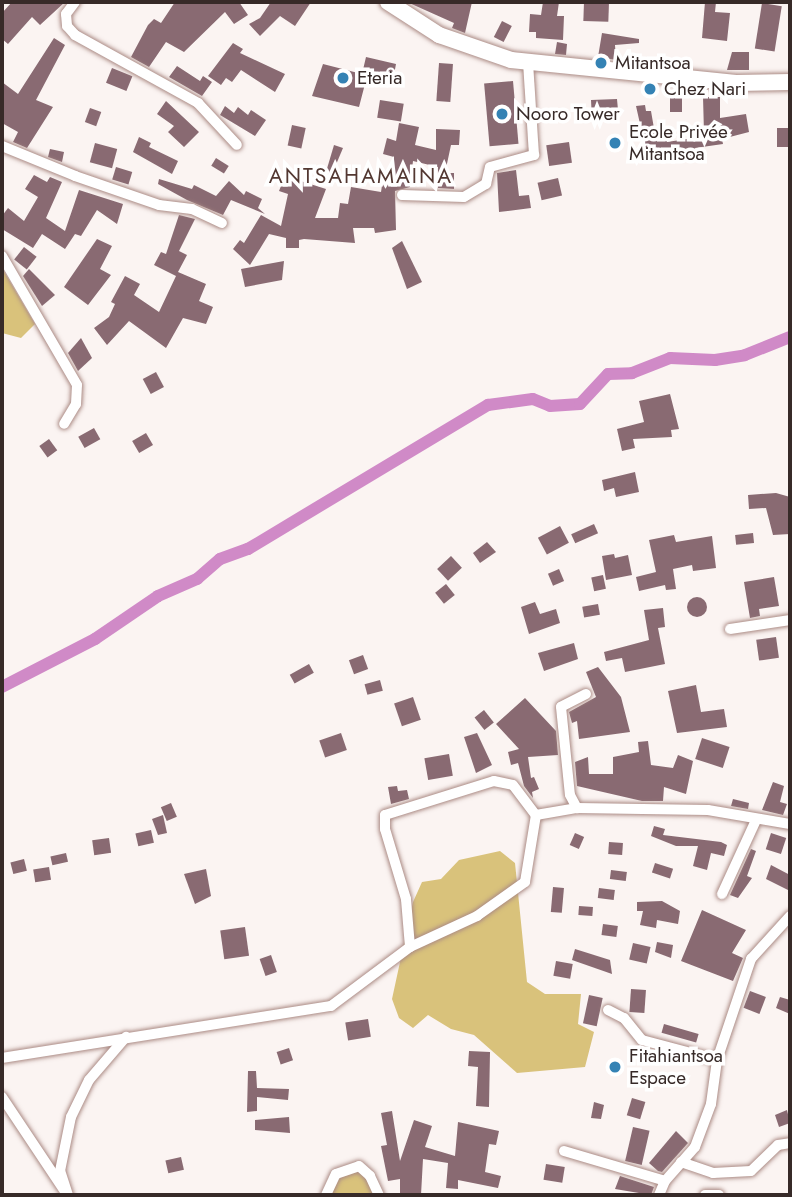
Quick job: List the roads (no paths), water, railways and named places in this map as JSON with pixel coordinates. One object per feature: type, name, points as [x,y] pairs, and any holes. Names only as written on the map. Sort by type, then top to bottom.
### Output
[{"type":"main road","points":[[388,2],[465,47],[528,62],[736,83],[790,82]]},
{"type":"street","points":[[75,2],[66,14],[67,26],[75,35],[198,103],[237,145]]},
{"type":"street","points":[[402,195],[464,197],[486,184],[490,167],[531,158],[528,62]]},
{"type":"street","points":[[2,146],[65,173],[159,205],[192,209],[222,223]]},
{"type":"street","points":[[2,256],[77,385],[76,404],[64,424]]},
{"type":"street","points":[[730,629],[790,620]]},
{"type":"street","points":[[577,808],[570,795],[561,707],[586,694]]},
{"type":"street","points":[[410,947],[406,899],[385,829],[386,815],[471,785],[505,781],[536,815]]},
{"type":"street","points":[[536,815],[577,808],[708,810],[790,824]]},
{"type":"street","points":[[2,1058],[128,1035],[331,1006],[410,947],[477,916],[525,882],[536,815]]},
{"type":"street","points":[[722,894],[756,820]]},
{"type":"street","points":[[659,1195],[666,1181],[695,1147],[711,1104],[717,1060],[751,960],[790,916]]},
{"type":"street","points":[[608,1010],[624,1018],[642,1040],[717,1060]]},
{"type":"street","points":[[68,1195],[60,1171],[71,1116],[89,1080],[128,1035]]},
{"type":"street","points":[[2,1097],[33,1150],[68,1195]]},
{"type":"street","points":[[681,1162],[713,1174],[751,1171],[778,1145],[790,1143]]},
{"type":"street","points":[[564,1151],[666,1181]]},
{"type":"street","points":[[326,1195],[336,1174],[359,1166],[370,1176],[379,1195]]},
{"type":"street","points":[[705,1195],[719,1195]]},
{"type":"waterway","points":[[2,687],[95,639],[158,596],[197,579],[220,559],[248,549],[488,405],[533,399],[550,406],[580,404],[608,374],[632,373],[670,358],[715,360],[745,355],[790,337]]},
{"type":"place","name":"Mitantsoa","points":[[601,63]]},
{"type":"place","name":"Eteria","points":[[343,78]]},
{"type":"place","name":"Chez Nari","points":[[650,89]]},
{"type":"place","name":"Nooro Tower","points":[[502,114]]},
{"type":"place","name":"Ecole Privée Mitantsoa","points":[[615,143]]},
{"type":"place","name":"Fitahiantsoa Espace","points":[[615,1067]]},
{"type":"district","name":"ANTSAHAMAINA","points":[[361,176]]}]
